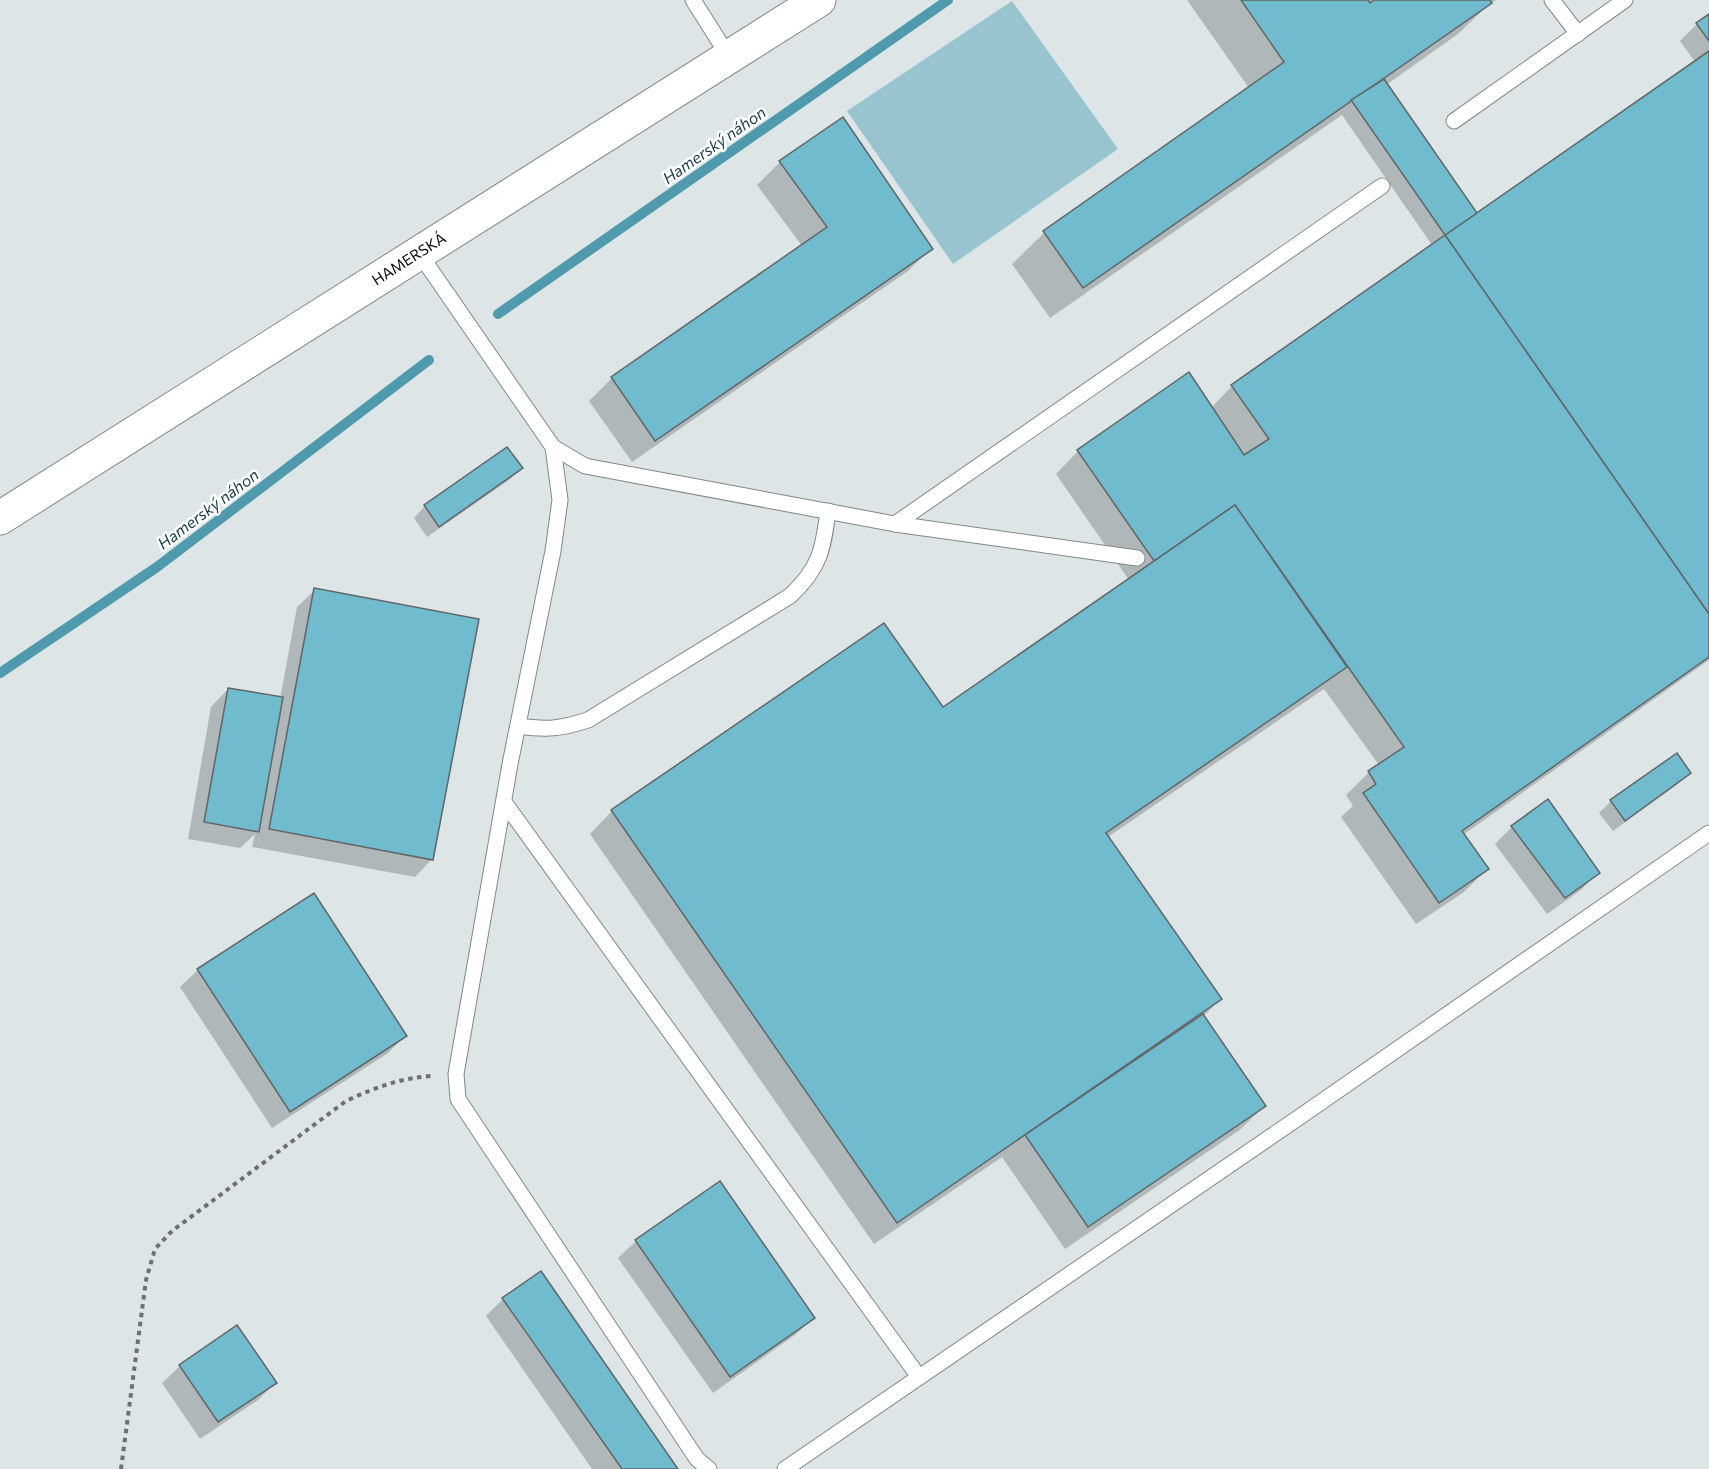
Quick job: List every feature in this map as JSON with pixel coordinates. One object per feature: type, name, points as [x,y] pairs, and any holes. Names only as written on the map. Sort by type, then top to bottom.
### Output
[{"type":"street","name":"HAMERSKÁ","points":[[0,518],[819,0]]},
{"type":"lane","points":[[693,0],[729,57]]},
{"type":"lane","points":[[1552,0],[1578,34]]},
{"type":"lane","points":[[1454,121],[1625,0]]},
{"type":"lane","points":[[895,524],[1382,186]]},
{"type":"lane","points":[[419,253],[553,447],[585,466],[895,524],[1137,558]]},
{"type":"lane","points":[[553,447],[560,500],[553,551],[518,726],[456,1074],[458,1099],[697,1459],[709,1469]]},
{"type":"lane","points":[[518,726],[546,730],[567,727],[588,720],[790,596],[806,581],[823,549],[828,511]]},
{"type":"lane","points":[[504,802],[919,1377]]},
{"type":"lane","points":[[785,1469],[1292,1123],[1709,833]]},
{"type":"path","points":[[120,1469],[146,1280],[155,1250],[172,1231],[346,1101],[377,1087],[409,1077],[456,1074]]},
{"type":"shaded area","points":[[1012,1],[1118,149],[953,264],[847,111]]},
{"type":"building","points":[[1241,0],[1368,0],[1370,3],[1374,0],[1490,0],[1492,3],[1083,288],[1043,231],[1284,62]]},
{"type":"building","points":[[1709,14],[1709,41],[1696,23]]},
{"type":"building","points":[[1709,51],[1709,614],[1445,235]]},
{"type":"building","points":[[1384,79],[1477,213],[1445,235],[1351,100]]},
{"type":"building","points":[[843,117],[933,249],[655,441],[611,377],[827,227],[779,161]]},
{"type":"building","points":[[1445,235],[1709,614],[1709,657],[1462,831],[1489,869],[1439,903],[1363,793],[1376,784],[1368,771],[1404,747],[1235,505],[1154,561],[1077,450],[1189,372],[1244,455],[1269,439],[1231,385]]},
{"type":"building","points":[[507,447],[523,468],[439,527],[424,505]]},
{"type":"building","points":[[1235,505],[1347,667],[1106,833],[1222,999],[897,1223],[611,810],[884,623],[943,707]]},
{"type":"building","points":[[314,588],[479,619],[433,860],[269,829]]},
{"type":"building","points":[[228,688],[283,697],[259,832],[204,822]]},
{"type":"building","points":[[1677,753],[1691,773],[1625,821],[1610,800]]},
{"type":"building","points":[[1548,799],[1600,873],[1565,898],[1511,826]]},
{"type":"building","points":[[314,893],[407,1036],[290,1112],[197,969]]},
{"type":"building","points":[[1203,1014],[1266,1106],[1088,1227],[1025,1135]]},
{"type":"building","points":[[720,1181],[815,1318],[730,1377],[635,1240]]},
{"type":"building","points":[[541,1271],[678,1469],[622,1469],[502,1298]]},
{"type":"building","points":[[237,1325],[277,1383],[218,1422],[179,1365]]},
{"type":"waterway","name":"Hamerský náhon","points":[[498,314],[948,0]]},
{"type":"waterway","name":"Hamerský náhon","points":[[0,673],[157,567],[429,360]]}]
